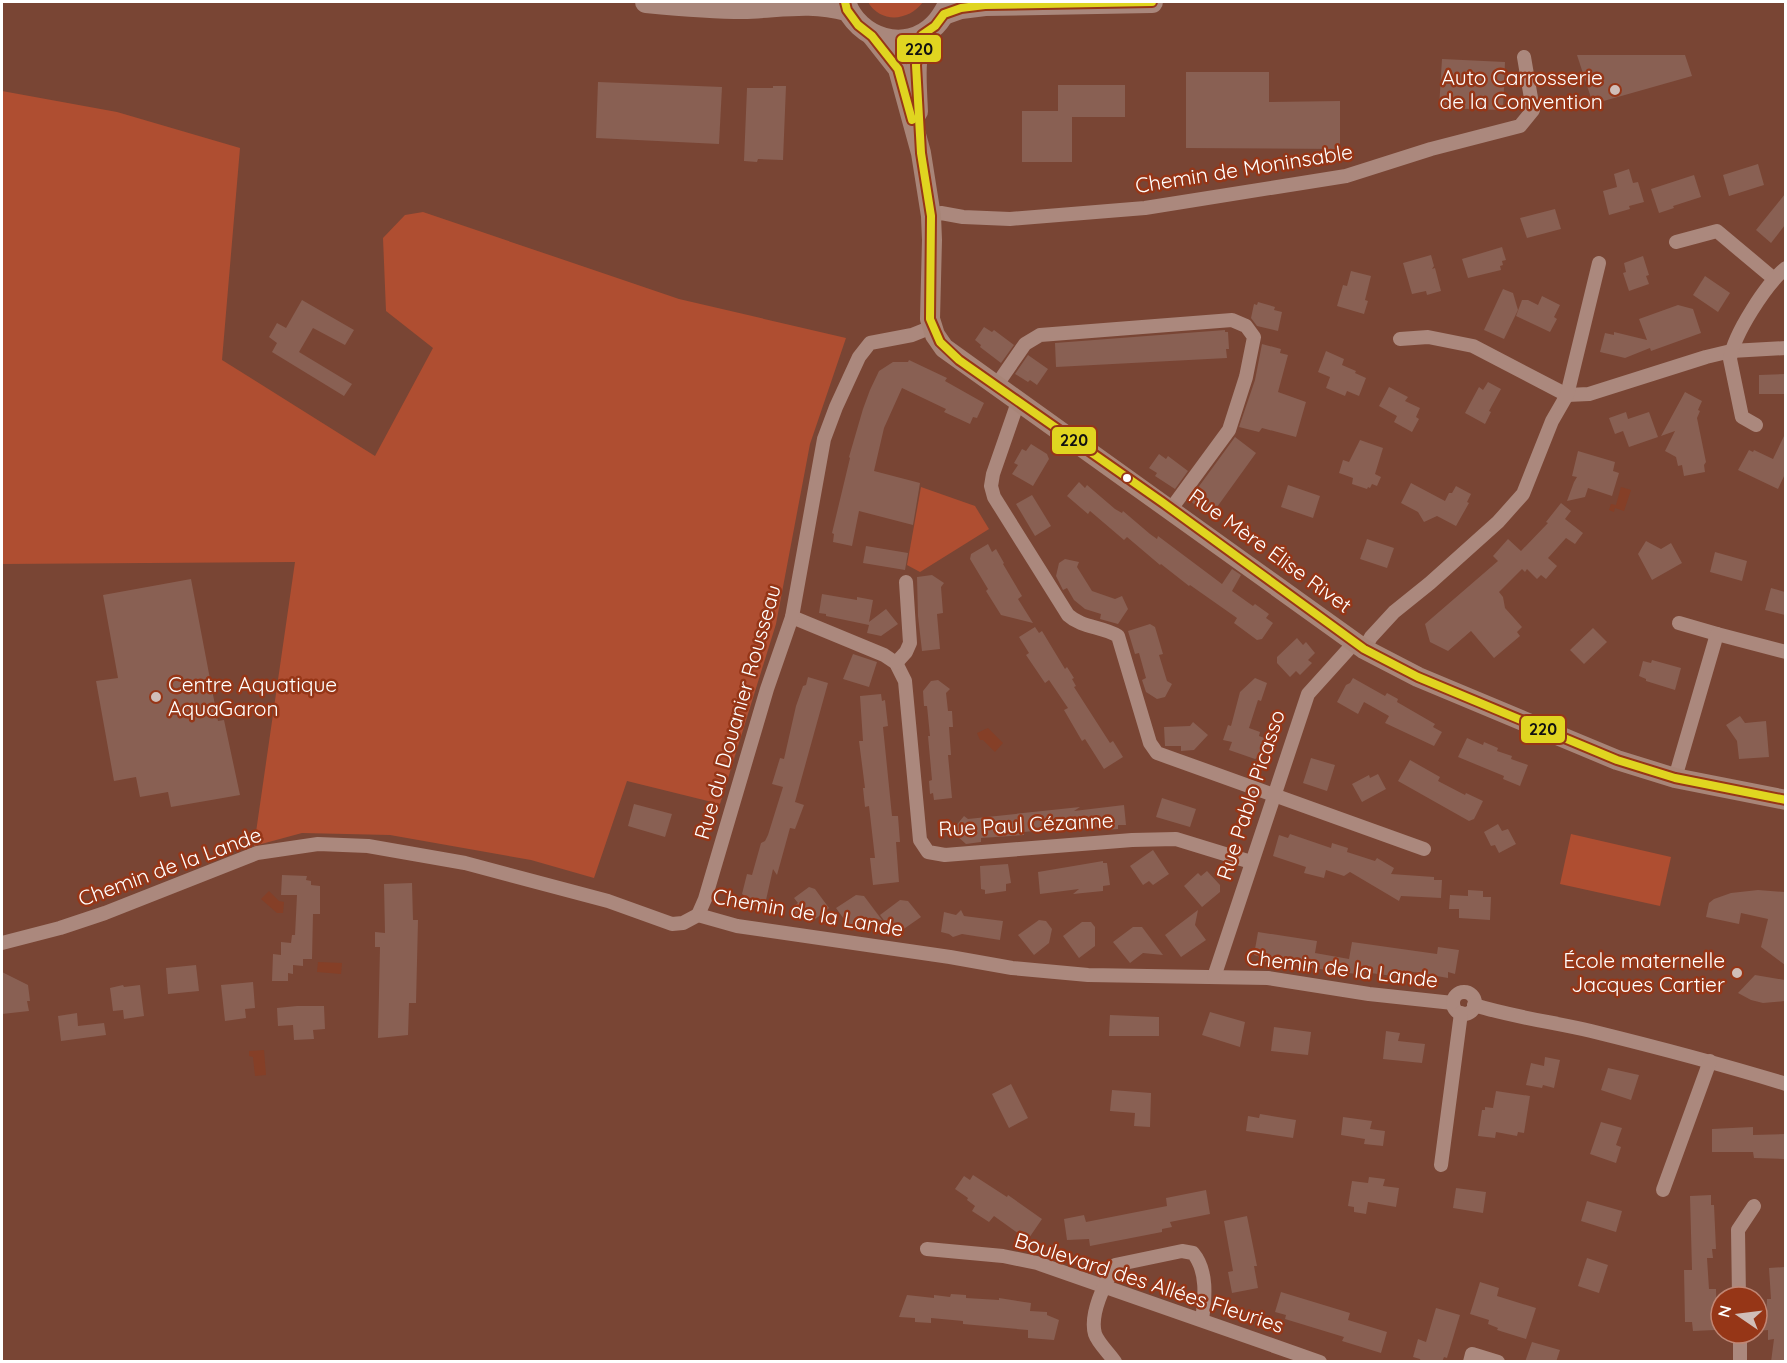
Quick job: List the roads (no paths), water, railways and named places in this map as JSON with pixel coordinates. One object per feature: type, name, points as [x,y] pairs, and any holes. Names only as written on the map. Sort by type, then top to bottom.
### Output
[{"type":"main road","points":[[646,2],[733,8],[815,2],[846,6],[858,25],[872,36],[888,41],[905,41],[922,35],[935,26],[947,8],[985,5],[1152,2]]},
{"type":"street","points":[[922,35],[916,64],[921,153],[931,216],[931,319]]},
{"type":"street","points":[[872,36],[898,69],[921,153]]},
{"type":"street","name":"Chemin de Moninsable","points":[[931,216],[941,213],[963,217],[1010,219],[1145,208],[1346,176],[1431,149],[1520,126],[1533,110],[1524,57]]},
{"type":"street","points":[[1676,242],[1717,231],[1773,278]]},
{"type":"street","name":"Rue Pablo Picasso","points":[[1214,977],[1308,694],[1359,645],[1371,637],[1394,612],[1430,583],[1513,507],[1527,485],[1552,421],[1567,395],[1599,263]]},
{"type":"street","points":[[1756,425],[1742,417],[1730,359],[1731,351],[1751,312],[1773,278],[1785,268]]},
{"type":"street","name":"Rue Mère Élise Rivet","points":[[931,319],[944,348],[1359,645],[1418,677],[1624,763],[1675,778],[1785,800]]},
{"type":"street","name":"Rue du Douanier Rousseau","points":[[698,915],[705,899],[767,689],[792,616],[824,439],[836,407],[859,357],[870,343],[912,335],[931,319]]},
{"type":"street","points":[[996,386],[1025,344],[1040,335],[1232,320],[1246,326],[1254,337],[1246,378],[1229,430],[1172,509]]},
{"type":"street","points":[[1400,339],[1428,337],[1473,346],[1567,395],[1590,394],[1731,351],[1785,348]]},
{"type":"street","points":[[1018,402],[993,474],[991,486],[994,497],[1068,615],[1076,622],[1109,631],[1118,636],[1150,743],[1157,753],[1424,849]]},
{"type":"street","points":[[792,616],[884,655],[896,663],[906,652],[910,642],[906,582]]},
{"type":"street","points":[[1679,623],[1785,652]]},
{"type":"street","points":[[1675,778],[1717,633]]},
{"type":"street","name":"Rue Paul Cézanne","points":[[896,663],[905,681],[920,840],[928,852],[945,855],[1132,840],[1176,839],[1251,862]]},
{"type":"street","name":"Chemin de la Lande","points":[[2,944],[105,913],[257,853],[318,844],[368,846],[465,863],[608,901],[672,924],[683,923],[698,915],[737,926],[1012,968],[1088,975],[1268,978],[1457,1008]]},
{"type":"street","points":[[1442,1165],[1457,1008],[1455,996],[1465,992],[1473,998],[1474,1005],[1471,1011],[1457,1008]]},
{"type":"street","points":[[1474,1005],[1588,1030],[1710,1061],[1785,1084]]},
{"type":"street","points":[[1663,1190],[1710,1061]]},
{"type":"street","points":[[1739,1285],[1738,1230],[1754,1206]]},
{"type":"street","name":"Boulevard des Allées Fleuries","points":[[927,1250],[1003,1256],[1038,1263],[1320,1362]]},
{"type":"street","points":[[1115,1362],[1095,1334],[1094,1318],[1103,1286],[1115,1265],[1182,1251],[1193,1253],[1201,1263],[1205,1297],[1202,1320]]},
{"type":"street","points":[[1740,1345],[1740,1362]]},
{"type":"street","points":[[1470,1362],[1472,1354],[1498,1362]]},
{"type":"place","name":"Auto Carrosserie de la Convention","points":[[1615,90]]},
{"type":"place","name":"Centre Aquatique AquaGaron","points":[[156,697]]},
{"type":"place","name":"École maternelle Jacques Cartier","points":[[1737,973]]}]
